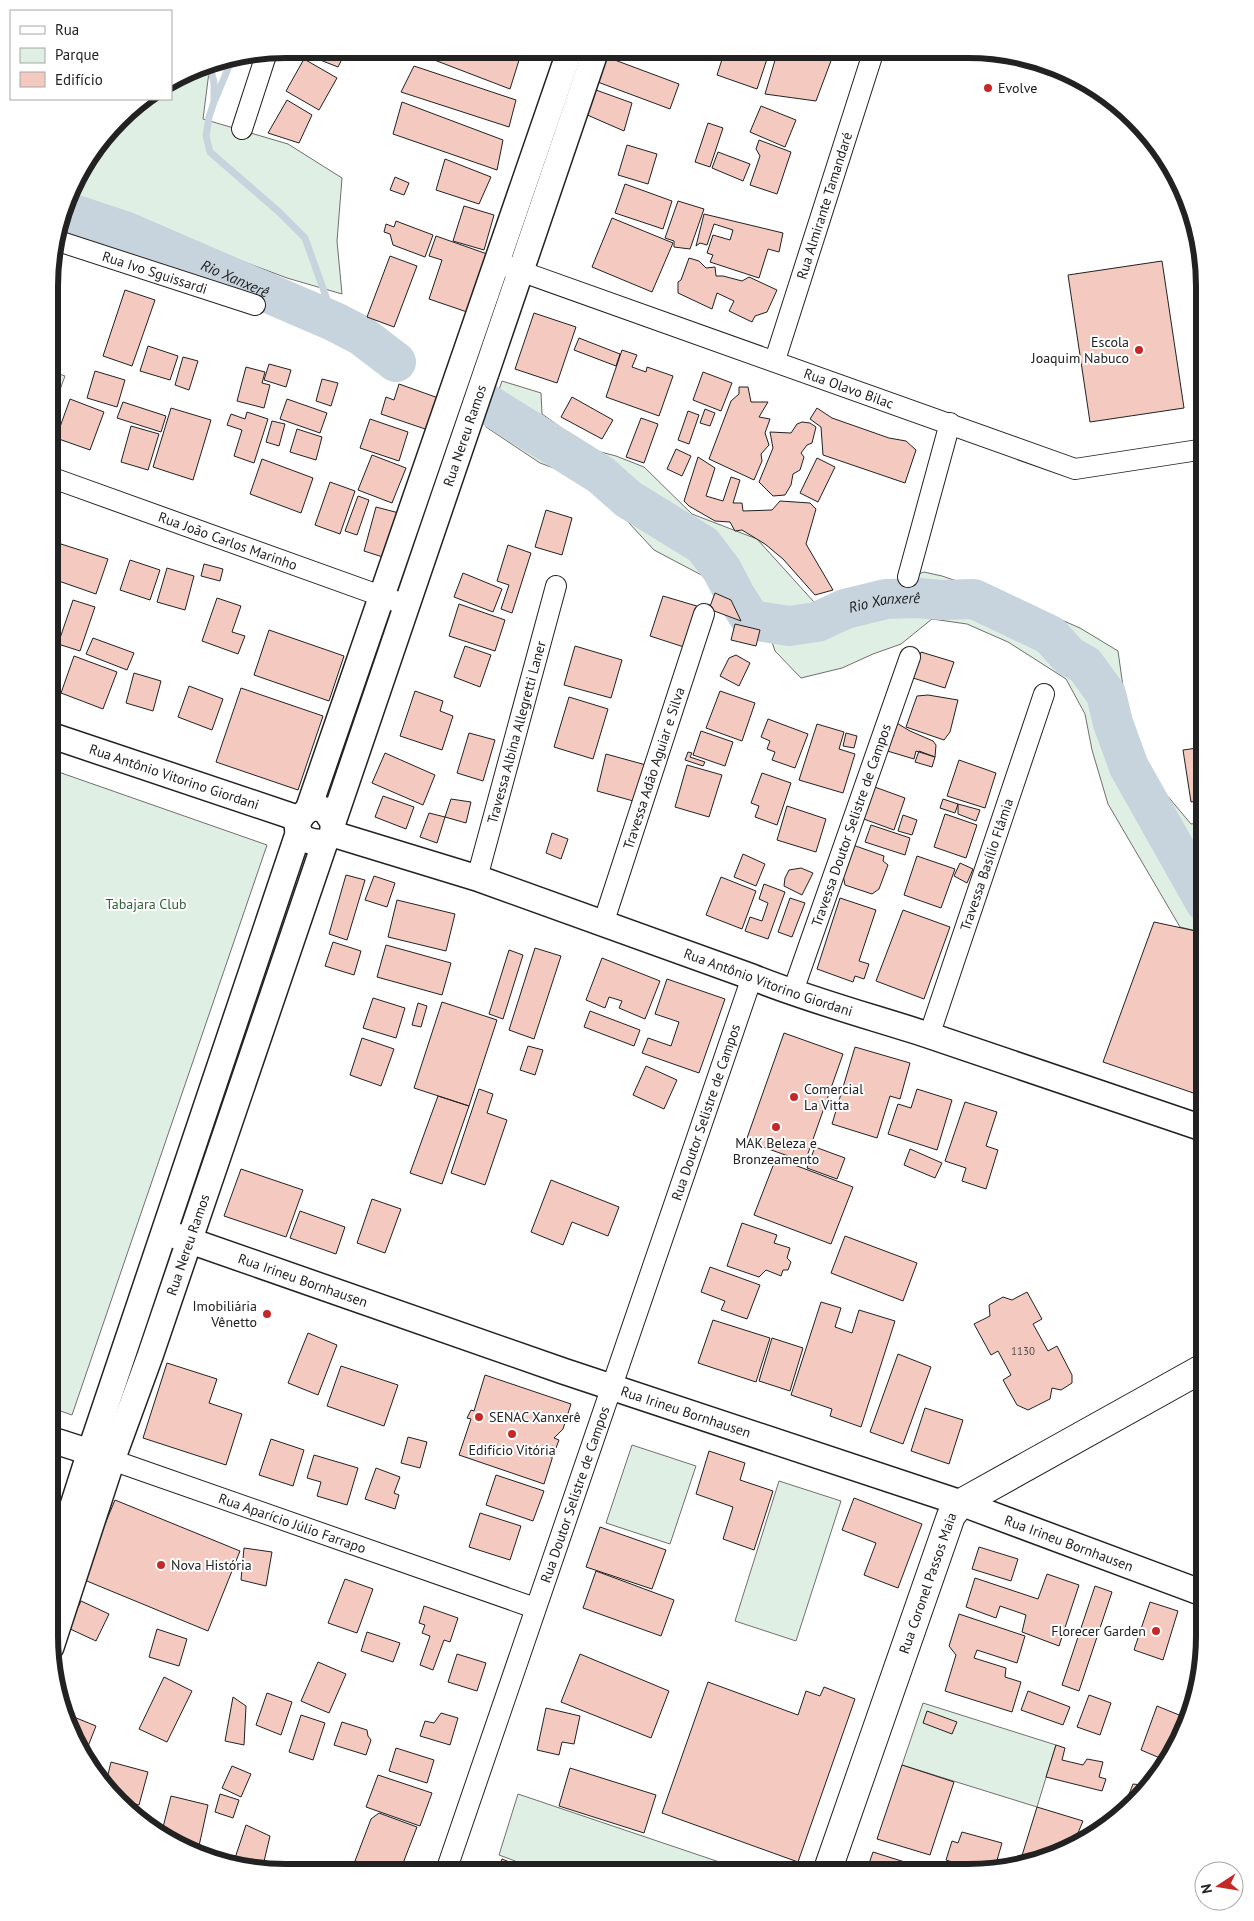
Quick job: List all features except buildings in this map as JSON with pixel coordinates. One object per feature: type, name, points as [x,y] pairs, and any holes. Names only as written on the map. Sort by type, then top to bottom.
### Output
[{"type":"main road","name":"Rua Coronel Passos Maia","points":[[830,1864],[951,1516],[961,1503],[1196,1372]]},
{"type":"street","points":[[242,129],[265,58]]},
{"type":"street","name":"Rua Nereu Ramos","points":[[58,1559],[101,1456],[150,1356],[366,728],[464,435],[509,267],[526,177],[568,58]]},
{"type":"street","points":[[569,58],[588,74]]},
{"type":"street","name":"Rua Nereu Ramos","points":[[58,1606],[101,1456],[125,1348],[302,820],[341,718],[440,429],[509,267],[549,187],[593,58]]},
{"type":"street","name":"Rua Almirante Tamandaré","points":[[775,360],[871,58]]},
{"type":"street","points":[[526,177],[549,187]]},
{"type":"street","name":"Rua Ivo Sguissardi","points":[[62,242],[255,305]]},
{"type":"street","name":"Rua Olavo Bilac","points":[[509,267],[775,360],[1075,469],[1196,450]]},
{"type":"street","points":[[908,576],[950,423]]},
{"type":"street","points":[[440,429],[464,435]]},
{"type":"street","name":"Rua João Carlos Marinho","points":[[58,480],[382,598],[406,605]]},
{"type":"street","points":[[411,513],[434,522]]},
{"type":"street","name":"Travessa Albina Allegretti Laner","points":[[477,878],[556,586]]},
{"type":"street","name":"Travessa Adão Aguiar e Silva","points":[[603,924],[704,614]]},
{"type":"street","name":"Travessa Doutor Selistre de Campos","points":[[792,994],[910,657]]},
{"type":"street","name":"Travessa Basílio Flâmia","points":[[929,1036],[1044,694]]},
{"type":"street","points":[[341,718],[366,728]]},
{"type":"street","name":"Rua Antônio Vitorino Giordani","points":[[58,738],[302,820],[313,807],[325,810],[330,832],[477,878],[752,977],[792,994],[828,1003],[1196,1126]]},
{"type":"street","points":[[258,955],[284,966]]},
{"type":"street","name":"Rua Doutor Selistre de Campos","points":[[448,1864],[752,977]]},
{"type":"street","points":[[213,1087],[239,1096]]},
{"type":"street","name":"Rua Irineu Bornhausen","points":[[165,1232],[613,1387],[961,1503],[1196,1591]]},
{"type":"street","points":[[125,1348],[150,1356]]},
{"type":"street","name":"Rua Aparício Júlio Farrapo","points":[[58,1442],[535,1608]]},
{"type":"green space","points":[[209,71],[203,119],[288,144],[342,178],[337,241],[342,294],[287,278],[75,198],[88,171],[124,124],[154,100],[172,100],[172,88]]},
{"type":"green space","points":[[58,374],[65,376],[58,395]]},
{"type":"green space","points":[[502,381],[541,393],[542,414],[593,450],[616,456],[644,467],[692,514],[757,539],[814,602],[888,585],[924,572],[942,576],[1027,605],[1080,628],[1118,651],[1124,694],[1139,762],[1191,824],[1196,823],[1196,931],[1180,927],[1108,804],[1092,750],[1085,714],[1066,679],[1008,642],[967,624],[932,619],[901,644],[842,668],[801,678],[775,651],[760,606],[654,550],[591,482],[540,463],[486,427]]},
{"type":"green space","name":"Tabajara Club","points":[[58,772],[267,845],[72,1415],[58,1410]]},
{"type":"green space","points":[[632,1445],[696,1466],[670,1544],[606,1523]]},
{"type":"green space","points":[[779,1481],[841,1501],[796,1641],[735,1621]]},
{"type":"green space","points":[[923,1703],[1056,1745],[1037,1807],[902,1765]]},
{"type":"green space","points":[[518,1794],[725,1864],[523,1864],[499,1855]]},
{"type":"waterway","points":[[215,100],[230,64]]},
{"type":"waterway","points":[[211,70],[214,82],[214,102],[206,136],[210,152],[279,212],[305,238],[335,322]]},
{"type":"waterway","name":"Rio Xanxerê","points":[[70,213],[127,232],[335,322],[362,336],[396,362]]},
{"type":"waterway","name":"Rio Xanxerê","points":[[484,402],[601,475],[628,499],[703,545],[722,570],[751,620],[789,626],[817,622],[845,609],[886,599],[974,599],[1050,635],[1069,656],[1085,665],[1106,694],[1113,723],[1129,767],[1196,886]]},
{"type":"place","name":"Evolve","points":[[988,88]]},
{"type":"place","name":"Escola Joaquim Nabuco","points":[[1139,350]]},
{"type":"place","name":"Comercial La Vitta","points":[[794,1097]]},
{"type":"place","name":"MAK Beleza e Bronzeamento","points":[[776,1127]]},
{"type":"place","name":"Imobiliária Vênetto","points":[[267,1314]]},
{"type":"place","name":"SENAC Xanxerê","points":[[479,1417]]},
{"type":"place","name":"Edifício Vitória","points":[[512,1434]]},
{"type":"place","name":"Nova História","points":[[161,1565]]},
{"type":"place","name":"Florecer Garden","points":[[1156,1631]]}]
